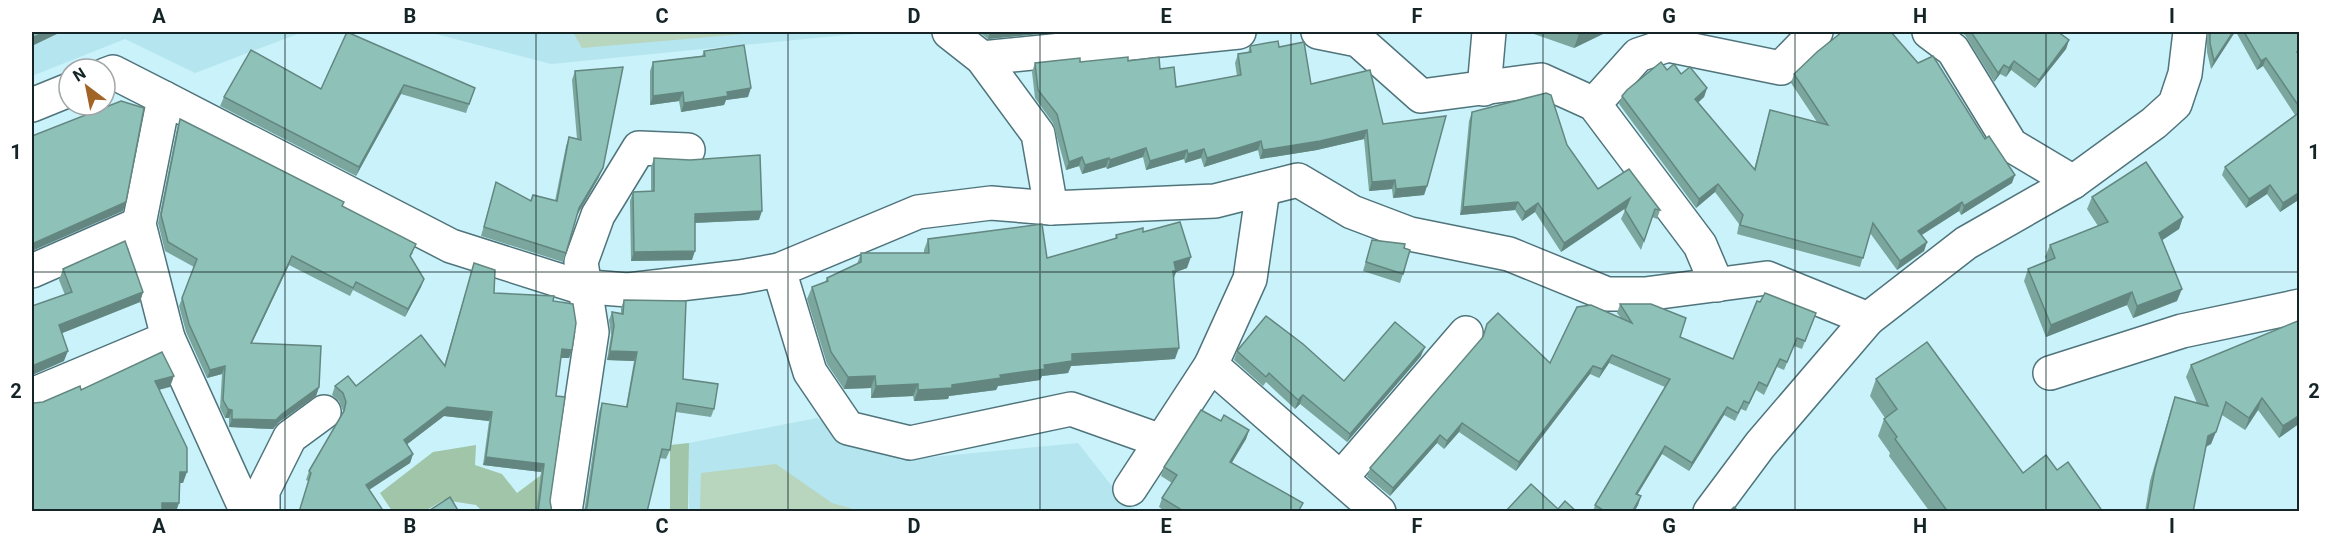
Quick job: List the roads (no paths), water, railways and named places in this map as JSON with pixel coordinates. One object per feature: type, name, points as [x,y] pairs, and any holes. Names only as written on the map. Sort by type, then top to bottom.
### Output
[{"type":"street","points":[[949,32],[982,58],[1038,134],[1051,208]]},
{"type":"street","points":[[982,58],[1239,32]]},
{"type":"street","points":[[1318,32],[1358,39],[1420,96],[1540,80],[1594,104],[1700,245],[1717,285]]},
{"type":"street","points":[[1484,89],[1489,32]]},
{"type":"street","points":[[1594,104],[1638,55],[1668,45],[1781,68],[1816,32]]},
{"type":"street","points":[[1929,32],[1953,50],[2011,145],[2073,182]]},
{"type":"street","points":[[1710,512],[1760,445],[1868,319],[1966,243],[2073,182],[2154,123],[2175,104],[2185,75],[2190,32]]},
{"type":"street","points":[[117,74],[451,246],[577,286],[628,290],[740,278],[779,270],[918,212],[991,202],[1051,208],[1215,201],[1298,180],[1352,212],[1400,230],[1509,254],[1607,294],[1646,294],[1767,278],[1868,319]]},
{"type":"street","points":[[32,105],[57,95]]},
{"type":"street","points":[[164,98],[139,224],[168,338],[247,512]]},
{"type":"street","points":[[565,512],[592,332],[587,287],[581,262],[598,215],[639,148],[688,150]]},
{"type":"street","points":[[1130,489],[1211,365],[1250,279],[1263,189]]},
{"type":"street","points":[[32,271],[139,224]]},
{"type":"street","points":[[779,270],[810,372],[848,428],[910,443],[1071,409],[1161,441]]},
{"type":"street","points":[[2050,373],[2181,331],[2300,306]]},
{"type":"street","points":[[1341,478],[1466,333]]},
{"type":"street","points":[[32,395],[168,338]]},
{"type":"street","points":[[1211,365],[1379,512]]},
{"type":"street","points":[[263,512],[263,491],[290,437],[324,412]]}]
